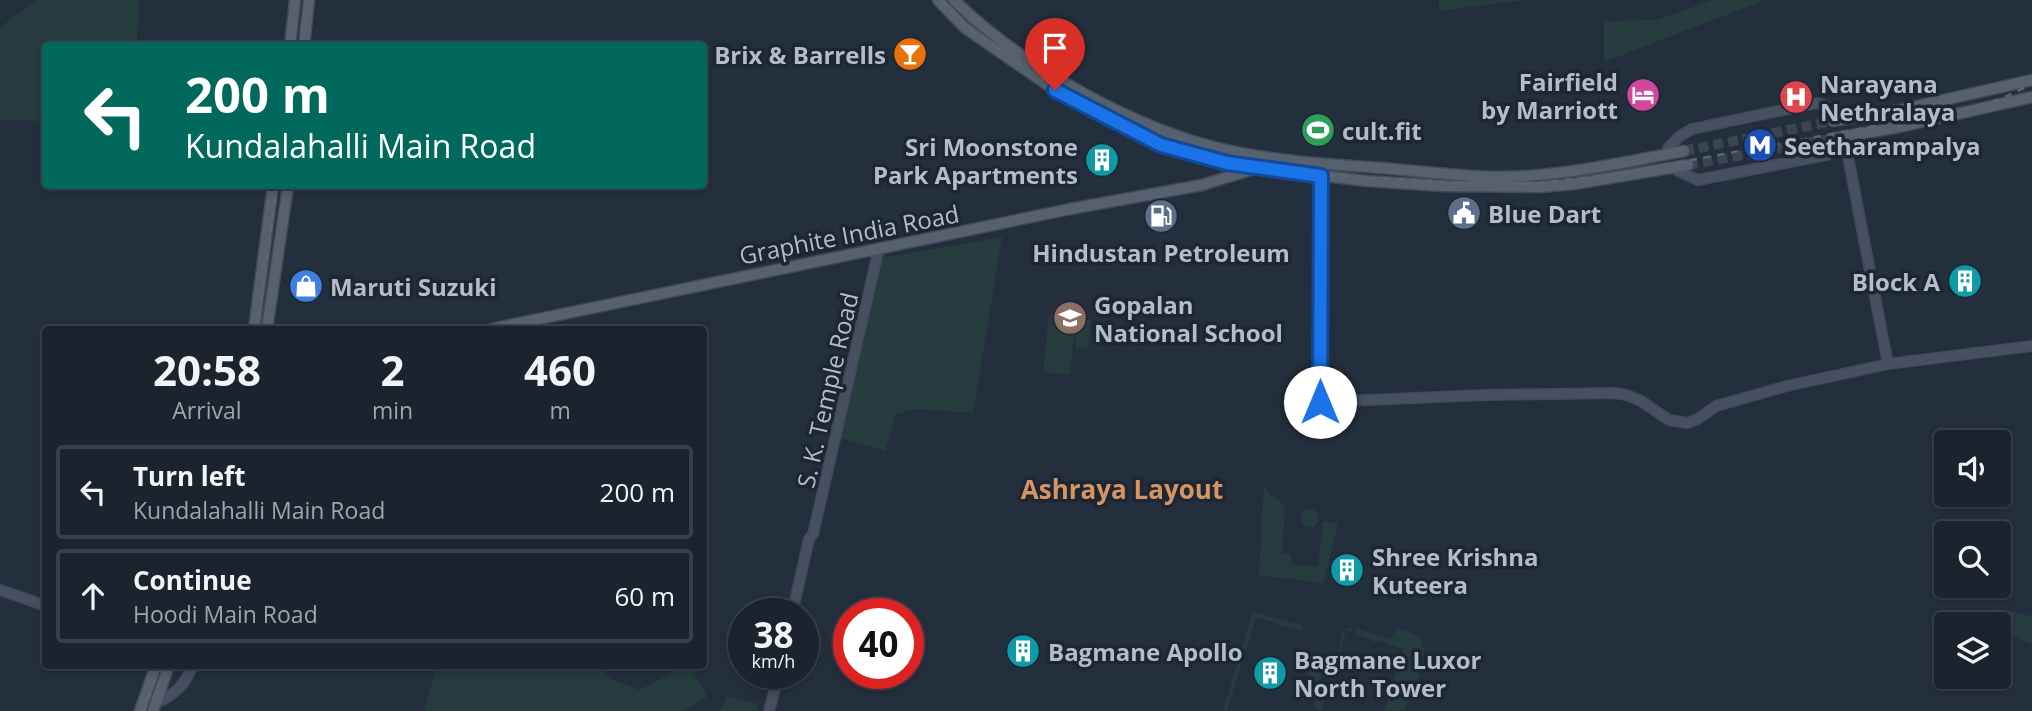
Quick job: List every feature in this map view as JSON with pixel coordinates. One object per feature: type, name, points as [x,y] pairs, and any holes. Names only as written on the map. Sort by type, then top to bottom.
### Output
[{"type":"main road","points":[[290,42],[295,0]]},
{"type":"main road","points":[[304,42],[309,0]]},
{"type":"main road","points":[[938,0],[965,28],[1065,97],[1161,145],[1227,163],[1321,176],[1442,186],[1540,187],[1682,166]]},
{"type":"main road","points":[[954,0],[987,31],[1059,80],[1161,130],[1228,150],[1371,168],[1524,176],[1571,172],[1684,150]]},
{"type":"main road","points":[[1833,121],[1907,109],[2029,80]]},
{"type":"main road","points":[[1842,139],[2032,97]]},
{"type":"main road","points":[[1257,168],[1260,156]]},
{"type":"main road","name":"Graphite India Road","points":[[505,326],[1070,209],[1202,185],[1257,168]]},
{"type":"main road","points":[[254,326],[274,189]]},
{"type":"main road","points":[[267,326],[288,189]]},
{"type":"main road","points":[[140,711],[155,669]]},
{"type":"main road","points":[[154,707],[168,669]]},
{"type":"street","points":[[1669,153],[1668,148],[1692,128],[1817,103],[1839,111]]},
{"type":"street","points":[[1682,166],[1678,171],[1698,180],[1827,155],[1842,139]]},
{"type":"street","points":[[1842,139],[1888,364]]},
{"type":"street","points":[[1321,176],[1320,402],[1614,393],[1642,401],[1669,420],[1688,422],[1698,419],[1716,406],[1787,386],[1888,364],[2032,346]]},
{"type":"street","name":"S. K. Temple Road","points":[[796,598],[809,539],[813,534],[876,249]]},
{"type":"street","points":[[0,590],[42,605]]},
{"type":"street","points":[[154,707],[181,688],[191,669]]},
{"type":"street","points":[[769,711],[775,689]]},
{"type":"green space","points":[[38,0],[139,0],[137,42],[42,42],[42,121],[0,120],[0,27]]},
{"type":"green space","points":[[1439,0],[1525,0],[1439,11]]},
{"type":"green space","points":[[1713,0],[1765,0],[1604,62],[1604,21],[1656,20]]},
{"type":"green space","points":[[1002,237],[973,413],[915,409],[896,414],[885,451],[841,438],[883,258]]},
{"type":"green space","points":[[1049,315],[1076,318],[1070,375],[1043,372]]},
{"type":"green space","points":[[1078,319],[1091,320],[1088,349],[1075,348]]},
{"type":"green space","points":[[1264,484],[1268,492],[1285,508],[1282,553],[1291,554],[1291,564],[1318,567],[1323,521],[1338,524],[1323,583],[1259,575]]},
{"type":"green space","points":[[1310,509],[1316,512],[1319,518],[1316,524],[1310,527],[1304,524],[1301,518],[1304,512]]},
{"type":"green space","points":[[1999,609],[2032,616],[2032,644],[2011,636],[2011,612],[1998,612]]},
{"type":"green space","points":[[1258,613],[1303,626],[1302,631],[1256,617],[1227,711],[1223,711],[1252,614]]},
{"type":"green space","points":[[1353,628],[1352,632],[1346,631],[1321,711],[1317,711],[1313,703],[1322,697],[1324,699],[1343,632]]},
{"type":"green space","points":[[1397,628],[1413,633],[1420,639],[1424,655],[1421,657],[1411,654],[1409,659],[1424,665],[1404,711],[1384,711],[1403,649],[1356,634],[1357,629],[1390,639]]},
{"type":"green space","points":[[1311,665],[1322,674],[1318,687],[1321,689],[1319,695],[1303,701],[1300,697],[1304,696],[1311,676],[1307,675]]},
{"type":"green space","points":[[436,669],[603,669],[610,679],[640,690],[679,669],[692,669],[707,697],[682,711],[424,711]]},
{"type":"green space","points":[[727,696],[758,704],[756,711],[719,711]]},
{"type":"tunnel","points":[[1684,151],[1833,121]]},
{"type":"tunnel","points":[[1688,165],[1836,138]]},
{"type":"railway","points":[[301,42],[306,0]]},
{"type":"railway","points":[[941,0],[955,17],[978,35],[1072,100],[1153,138],[1223,158],[1336,176],[1489,184],[1539,183],[1610,175],[1967,109],[2001,99],[2032,84]]},
{"type":"railway","points":[[257,326],[277,189]]},
{"type":"railway","points":[[144,711],[159,669]]},
{"type":"place","name":"Brix & Barrells","points":[[910,54]]},
{"type":"place","name":"Fairfield by Marriott","points":[[1643,95]]},
{"type":"place","name":"Narayana Nethralaya","points":[[1796,97]]},
{"type":"place","name":"cult.fit","points":[[1318,130]]},
{"type":"place","name":"Seetharampalya","points":[[1760,145]]},
{"type":"place","name":"Sri Moonstone Park Apartments","points":[[1102,160]]},
{"type":"place","name":"Blue Dart","points":[[1464,213]]},
{"type":"place","name":"Hindustan Petroleum","points":[[1161,216]]},
{"type":"place","name":"Block A","points":[[1965,281]]},
{"type":"place","name":"Maruti Suzuki","points":[[306,286]]},
{"type":"place","name":"Gopalan National School","points":[[1070,318]]},
{"type":"place","name":"Shree Krishna Kuteera","points":[[1347,570]]},
{"type":"place","name":"Bagmane Apollo","points":[[1023,651]]},
{"type":"place","name":"Bagmane Luxor North Tower","points":[[1270,673]]},
{"type":"district","name":"Ashraya Layout","points":[[1122,489]]},
{"type":"route","points":[[1055,90],[1161,145],[1227,163],[1321,176],[1320,402]]}]
